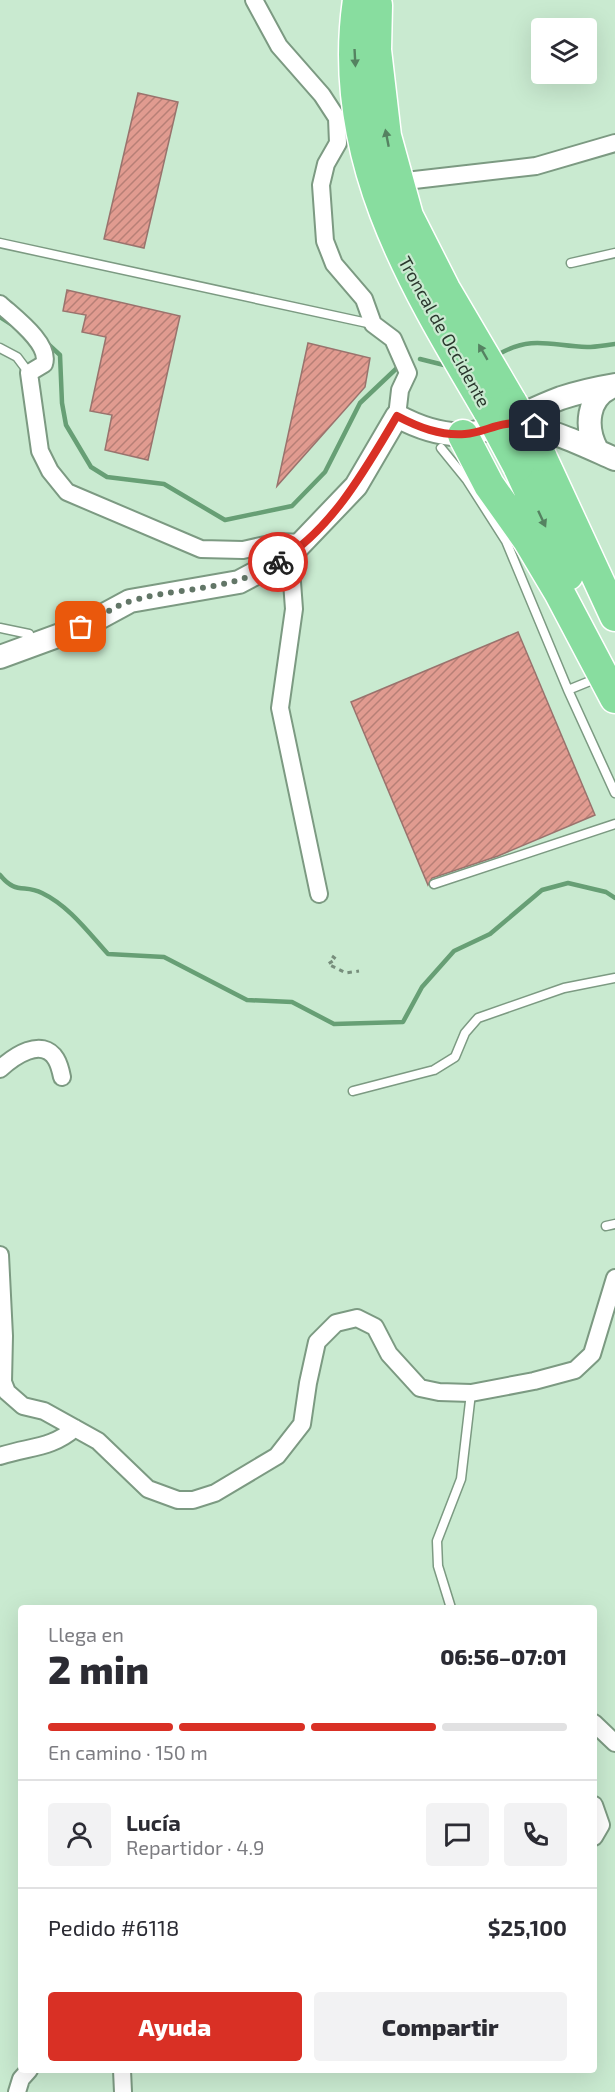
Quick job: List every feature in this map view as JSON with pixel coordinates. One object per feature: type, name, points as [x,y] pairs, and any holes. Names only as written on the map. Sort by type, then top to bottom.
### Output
[{"type":"highway","name":"Troncal de Occidente","points":[[358,0],[355,50],[357,97],[379,199],[407,269],[503,413]]},
{"type":"highway","name":"Troncal de Occidente","points":[[378,0],[376,50],[386,136],[408,216],[503,413],[529,461],[571,519],[615,616]]},
{"type":"highway","points":[[452,442],[489,485],[528,540],[611,684]]},
{"type":"highway","name":"Troncal de Occidente","points":[[529,461],[611,684]]},
{"type":"highway","points":[[571,519],[605,551],[615,555]]},
{"type":"street","points":[[0,657],[81,627],[130,601],[239,582],[258,574],[297,549],[356,486],[397,416],[400,390],[408,373],[393,339],[373,324],[358,290],[334,264],[323,230],[321,185],[326,164],[338,143],[336,118],[322,95],[279,46],[254,0]]},
{"type":"street","points":[[397,182],[536,166],[615,143]]},
{"type":"street","points":[[0,304],[33,334],[45,353],[44,364],[29,373],[40,451],[50,471],[67,492],[201,549],[236,550],[279,542],[297,549]]},
{"type":"street","points":[[397,416],[417,427],[440,433],[452,442],[486,431],[503,413],[615,385]]},
{"type":"street","points":[[606,454],[590,438],[588,424],[591,410],[598,397],[615,385]]},
{"type":"street","points":[[503,413],[606,454]]},
{"type":"street","points":[[297,549],[294,609],[279,708],[319,894]]},
{"type":"street","points":[[0,1070],[10,1060],[30,1049],[44,1049],[56,1058],[62,1077]]},
{"type":"street","points":[[0,1255],[4,1336],[3,1382],[7,1392],[23,1406],[44,1411],[98,1441],[148,1489],[178,1500],[193,1500],[215,1493],[277,1456],[302,1424],[317,1342],[336,1323],[357,1317],[375,1327],[389,1354],[420,1388],[438,1392],[471,1393],[574,1370],[592,1354],[615,1278]]},
{"type":"street","points":[[0,1456],[25,1447],[51,1445],[75,1428]]},
{"type":"street","points":[[597,1726],[615,1743]]},
{"type":"street","points":[[597,1814],[601,1825],[597,1832]]},
{"type":"street","points":[[17,2092],[21,2079],[26,2073]]},
{"type":"street","points":[[122,2073],[123,2092]]},
{"type":"lane","points":[[0,243],[373,324]]},
{"type":"lane","points":[[571,263],[615,254]]},
{"type":"lane","points":[[0,348],[17,357],[29,373]]},
{"type":"lane","points":[[452,442],[467,480],[506,541],[568,690],[615,793]]},
{"type":"lane","points":[[0,628],[29,634]]},
{"type":"lane","points":[[568,690],[611,684]]},
{"type":"lane","points":[[434,884],[615,824]]},
{"type":"lane","points":[[353,1091],[434,1070],[455,1056],[465,1033],[478,1018],[564,988],[615,978]]},
{"type":"lane","points":[[450,1605],[438,1566],[437,1541],[461,1479],[471,1393]]},
{"type":"path","points":[[332,956],[336,959],[328,964],[346,973],[359,971]]},
{"type":"building","points":[[138,93],[178,102],[144,248],[104,239]]},
{"type":"building","points":[[67,290],[180,316],[148,460],[105,450],[112,415],[90,411],[106,337],[82,332],[86,315],[63,311]]},
{"type":"building","points":[[308,343],[370,358],[365,387],[277,486]]},
{"type":"building","points":[[518,632],[595,815],[498,856],[432,878],[428,885],[351,702]]},
{"type":"waterway","points":[[0,317],[11,324]]},
{"type":"waterway","points":[[47,343],[60,355],[62,403],[66,425],[91,467],[107,477],[164,484],[225,520],[292,506],[325,472],[360,403],[398,367]]},
{"type":"waterway","points":[[499,354],[511,348],[532,343],[587,347],[615,344]]},
{"type":"waterway","points":[[420,359],[444,365]]},
{"type":"waterway","points":[[0,875],[11,885],[36,890],[52,898],[78,920],[108,954],[164,957],[247,1000],[292,1002],[334,1024],[403,1022],[422,987],[454,951],[490,934],[542,890],[568,883],[606,892],[615,898]]},
{"type":"way so far","points":[[81,627],[130,601],[239,582],[278,562]]},
{"type":"route","points":[[278,562],[303,543],[356,486],[397,416],[417,427],[440,433],[463,435],[486,431],[507,423],[535,426]]}]
